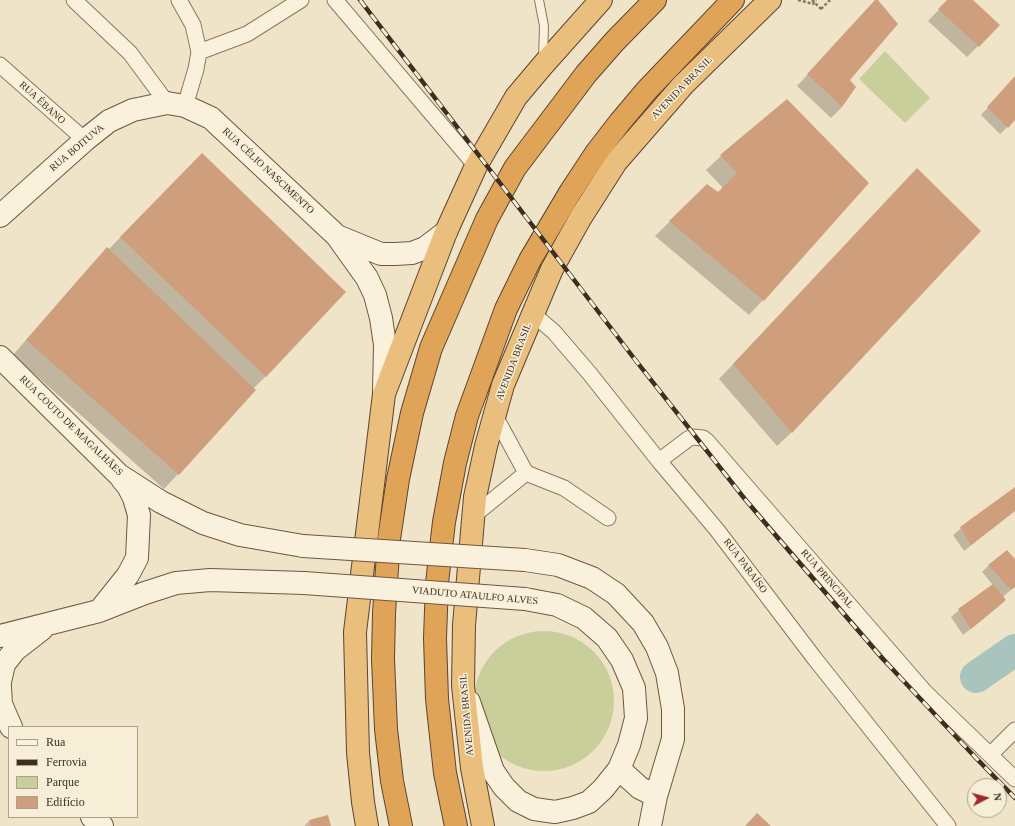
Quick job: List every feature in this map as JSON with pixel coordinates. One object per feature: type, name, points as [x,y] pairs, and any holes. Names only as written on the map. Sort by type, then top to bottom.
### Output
[{"type":"highway","points":[[367,826],[358,753],[355,632],[384,394],[446,232],[476,166],[516,97],[601,0]]},
{"type":"highway","points":[[388,826],[384,793],[383,659],[384,613],[389,539],[398,479],[412,413],[431,348],[488,219],[515,168],[586,74],[615,41],[656,0]]},
{"type":"highway","points":[[456,826],[444,766],[437,699],[434,638],[444,522],[455,463],[467,416],[506,309],[530,260],[571,191],[596,153],[624,116],[733,0]]},
{"type":"highway","name":"AVENIDA BRASIL","points":[[483,826],[472,768],[463,686],[464,625],[474,497],[494,414],[503,385],[552,268],[581,217],[616,162],[683,85],[770,0]]},
{"type":"highway","points":[[383,659],[386,729],[392,781],[401,826]]},
{"type":"main road","name":"RUA BOITUVA","points":[[2,211],[109,121],[133,110],[176,105]]},
{"type":"main road","name":"RUA CÉLIO NASCIMENTO","points":[[176,105],[211,118],[337,236],[367,278],[375,295],[381,318],[385,345],[384,394]]},
{"type":"main road","points":[[337,236],[381,254],[395,254],[412,253],[425,248],[446,232]]},
{"type":"main road","name":"RUA COUTO DE MAGALHÃES","points":[[0,357],[119,475],[161,502],[203,522],[240,535],[303,546],[525,560],[558,565],[592,578],[616,594],[643,623],[657,647],[667,674],[673,709],[673,739],[656,796]]},
{"type":"main road","points":[[99,611],[128,575],[137,558],[139,515],[137,506],[128,486],[119,475]]},
{"type":"main road","name":"VIADUTO ATAULFO ALVES","points":[[56,622],[99,611],[176,583],[210,580],[304,583],[525,599],[557,605],[584,618],[607,638],[622,660],[634,688],[636,718],[629,745],[619,769],[604,789],[589,802],[573,808],[555,812],[534,809],[518,801],[504,787],[493,771],[463,686]]},
{"type":"main road","points":[[0,636],[56,622]]},
{"type":"main road","points":[[0,682],[4,664],[15,650],[41,630],[56,622]]},
{"type":"main road","points":[[0,687],[1,704],[11,726]]},
{"type":"main road","points":[[0,732],[8,739]]},
{"type":"main road","points":[[619,769],[640,788],[656,796],[650,826]]},
{"type":"main road","points":[[93,818],[102,826]]},
{"type":"street","name":"RUA CÉLIO NASCIMENTO","points":[[74,0],[130,53],[176,105]]},
{"type":"street","points":[[176,105],[196,69],[199,52],[192,25],[179,0]]},
{"type":"street","points":[[199,52],[247,34],[301,0]]},
{"type":"street","points":[[335,0],[476,166]]},
{"type":"street","name":"RUA ÉBANO","points":[[0,65],[85,140]]},
{"type":"street","name":"RUA PARAÍSO","points":[[533,314],[554,332],[590,374],[659,461],[717,530],[815,658],[948,826]]},
{"type":"street","points":[[494,414],[526,473],[564,488],[608,518]]},
{"type":"street","name":"RUA PRINCIPAL","points":[[659,461],[692,437],[703,438],[707,441],[926,692],[991,754]]},
{"type":"street","points":[[472,517],[526,473]]},
{"type":"street","points":[[1015,730],[991,754],[1015,779]]},
{"type":"lane","points":[[539,0],[544,26],[543,65]]},
{"type":"path","points":[[798,0],[813,4],[816,0]]},
{"type":"path","points":[[812,0],[822,9],[830,0]]},
{"type":"green space","points":[[885,51],[930,98],[905,123],[859,79]]},
{"type":"green space","points":[[544,631],[564,634],[571,637],[583,643],[598,657],[611,681],[614,701],[611,721],[608,728],[602,740],[588,755],[564,768],[544,771],[524,768],[517,765],[505,759],[490,745],[477,721],[474,701],[477,681],[480,674],[486,662],[500,647],[524,634]]},
{"type":"building","points":[[875,0],[878,0],[898,24],[850,80],[856,87],[842,107],[807,74]]},
{"type":"building","points":[[947,0],[973,0],[1000,25],[979,47],[938,9]]},
{"type":"building","points":[[1015,76],[1015,120],[1008,128],[987,107]]},
{"type":"building","points":[[787,99],[869,183],[764,301],[669,221],[707,184],[718,192],[737,173],[720,155]]},
{"type":"building","points":[[202,153],[346,292],[266,377],[120,237]]},
{"type":"building","points":[[917,168],[981,231],[792,433],[733,364]]},
{"type":"building","points":[[107,247],[256,390],[179,475],[26,340]]},
{"type":"building","points":[[1015,487],[1015,511],[971,545],[960,527]]},
{"type":"building","points":[[1007,550],[1015,559],[1015,587],[1011,590],[988,565]]},
{"type":"building","points":[[993,584],[1006,600],[971,629],[958,609]]},
{"type":"building","points":[[757,813],[771,826],[745,826]]},
{"type":"building","points":[[328,815],[331,826],[311,826],[309,820]]},
{"type":"waterway","points":[[976,677],[1015,650]]},
{"type":"railway","points":[[360,0],[633,357],[744,498],[882,658],[1015,798]]}]
